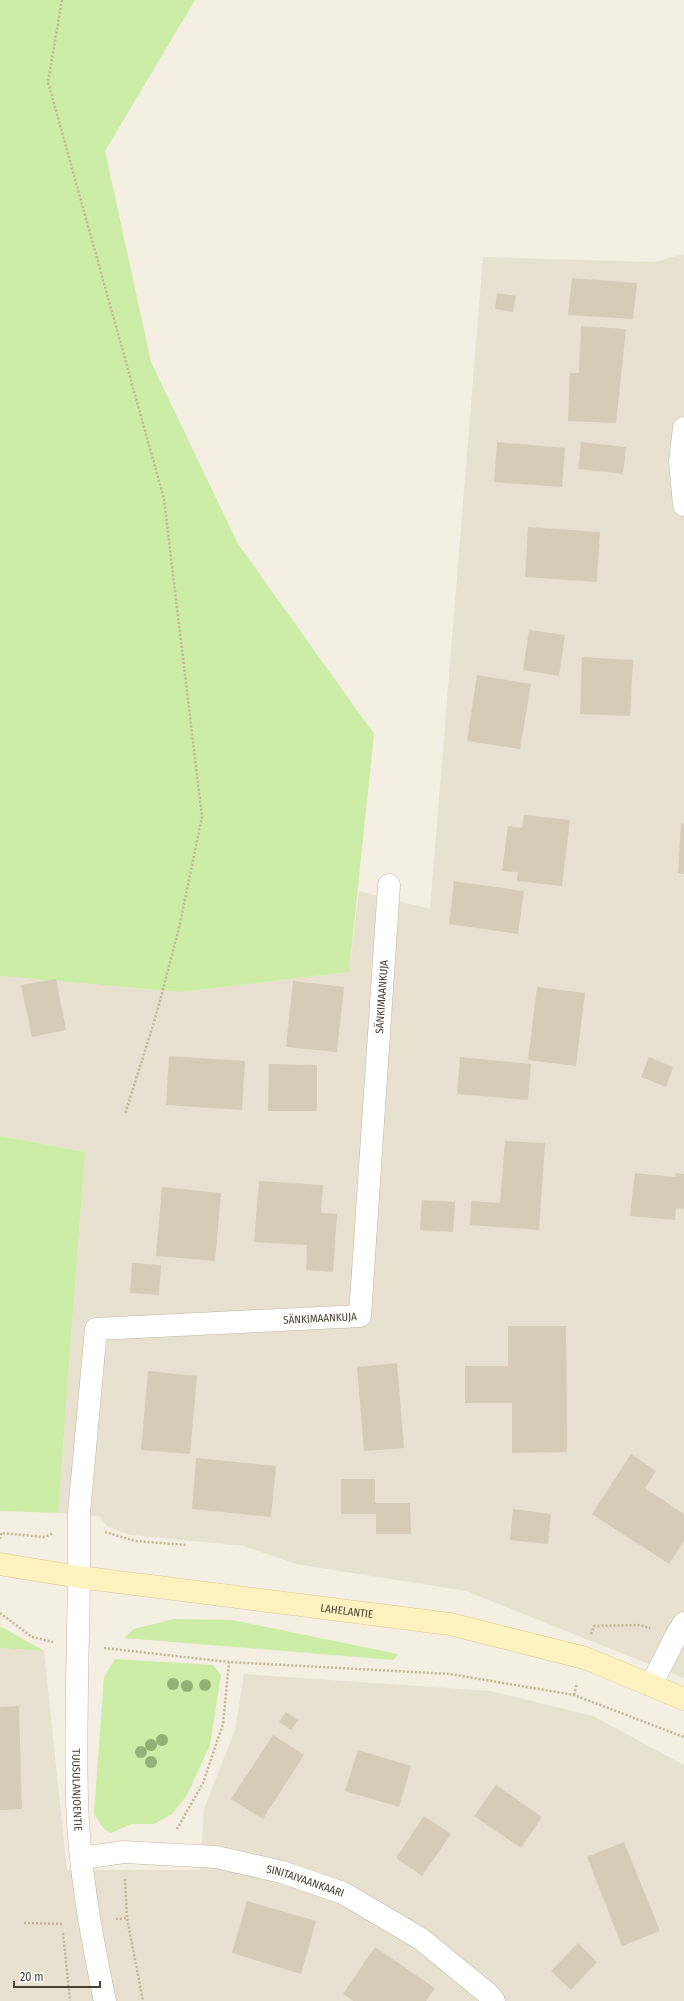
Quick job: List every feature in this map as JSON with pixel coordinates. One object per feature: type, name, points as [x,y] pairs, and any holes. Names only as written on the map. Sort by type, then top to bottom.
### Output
[{"type":"main road","name":"LAHELANTIE","points":[[0,1564],[79,1577],[450,1624],[585,1658],[684,1699]]},
{"type":"street","points":[[684,428],[680,461],[684,505]]},
{"type":"street","name":"SÄNKIMAANKUJA","points":[[79,1577],[80,1513],[96,1329],[360,1316],[389,885]]},
{"type":"street","name":"TUUSULANJOENTIE","points":[[79,1577],[76,1712],[77,1802],[88,1921],[105,2001]]},
{"type":"street","points":[[652,1685],[684,1623]]},
{"type":"street","name":"SINITAIVAANKAARI","points":[[82,1858],[124,1852],[216,1858],[282,1872],[343,1893],[422,1939],[494,2001]]},
{"type":"path","points":[[62,0],[48,82],[164,499],[202,817],[179,928],[154,1019],[125,1114]]},
{"type":"path","points":[[0,1613],[32,1637],[78,1645],[229,1662],[450,1674],[574,1695],[684,1737]]},
{"type":"path","points":[[24,1923],[62,1924]]},
{"type":"shaded area","points":[[684,254],[684,1678],[466,1591],[296,1564],[244,1546],[131,1535],[108,1527],[99,1516],[58,1513],[85,1152],[0,1136],[0,976],[180,992],[349,972],[359,891],[430,909],[483,257],[654,262]]},
{"type":"shaded area","points":[[0,1648],[44,1651],[67,1870],[200,1870],[204,1809],[235,1730],[244,1674],[490,1691],[593,1716],[684,1765],[684,2001],[0,2001]]},
{"type":"green space","points":[[0,0],[195,0],[105,151],[151,362],[238,544],[374,734],[349,972],[180,992],[0,976]]},
{"type":"green space","points":[[0,1136],[85,1152],[58,1513],[0,1511]]},
{"type":"green space","points":[[173,1619],[232,1620],[398,1654],[394,1660],[124,1638],[134,1629]]},
{"type":"green space","points":[[0,1626],[44,1651],[0,1648]]},
{"type":"green space","points":[[115,1659],[213,1665],[221,1675],[210,1745],[187,1795],[172,1814],[154,1824],[131,1824],[111,1833],[104,1829],[94,1814],[104,1677]]},
{"type":"building","points":[[572,278],[637,283],[633,319],[568,315]]},
{"type":"building","points":[[497,293],[516,296],[513,312],[495,309]]},
{"type":"building","points":[[581,326],[626,329],[616,423],[568,421],[570,373],[579,373]]},
{"type":"building","points":[[497,442],[565,448],[562,487],[494,482]]},
{"type":"building","points":[[581,442],[626,447],[623,474],[578,469]]},
{"type":"building","points":[[528,527],[600,532],[597,582],[525,577]]},
{"type":"building","points":[[529,630],[565,635],[559,676],[523,670]]},
{"type":"building","points":[[582,657],[633,660],[630,716],[580,714]]},
{"type":"building","points":[[477,675],[531,684],[520,749],[467,741]]},
{"type":"building","points":[[524,815],[570,820],[562,886],[517,881],[518,872],[502,871],[508,826],[522,828]]},
{"type":"building","points":[[681,823],[684,824],[684,874],[678,873]]},
{"type":"building","points":[[454,881],[524,891],[518,934],[449,924]]},
{"type":"building","points":[[56,979],[66,1030],[32,1037],[21,985]]},
{"type":"building","points":[[293,981],[344,987],[337,1052],[286,1047]]},
{"type":"building","points":[[537,987],[585,993],[576,1066],[528,1060]]},
{"type":"building","points":[[169,1056],[245,1061],[242,1110],[166,1105]]},
{"type":"building","points":[[460,1057],[531,1064],[528,1100],[457,1094]]},
{"type":"building","points":[[649,1057],[673,1067],[666,1087],[641,1077]]},
{"type":"building","points":[[269,1064],[317,1065],[317,1111],[268,1111]]},
{"type":"building","points":[[505,1141],[545,1143],[539,1230],[470,1225],[471,1201],[500,1203]]},
{"type":"building","points":[[635,1173],[675,1177],[676,1173],[684,1174],[684,1209],[676,1208],[675,1220],[630,1216]]},
{"type":"building","points":[[259,1181],[323,1185],[321,1213],[337,1214],[333,1272],[306,1270],[307,1245],[254,1242]]},
{"type":"building","points":[[162,1187],[221,1193],[215,1261],[156,1256]]},
{"type":"building","points":[[422,1200],[455,1202],[453,1232],[420,1230]]},
{"type":"building","points":[[132,1263],[161,1265],[159,1295],[130,1293]]},
{"type":"building","points":[[508,1326],[566,1326],[567,1452],[512,1453],[512,1403],[465,1403],[465,1366],[508,1366]]},
{"type":"building","points":[[397,1363],[404,1448],[364,1451],[357,1367]]},
{"type":"building","points":[[148,1371],[197,1376],[190,1454],[141,1450]]},
{"type":"building","points":[[631,1454],[656,1471],[645,1488],[684,1514],[684,1541],[669,1564],[592,1514]]},
{"type":"building","points":[[196,1458],[276,1466],[271,1517],[192,1509]]},
{"type":"building","points":[[341,1479],[375,1479],[375,1503],[410,1503],[411,1534],[376,1534],[376,1514],[341,1514]]},
{"type":"building","points":[[513,1509],[551,1514],[548,1544],[510,1540]]},
{"type":"building","points":[[19,1706],[22,1809],[0,1810],[0,1707]]},
{"type":"building","points":[[286,1712],[298,1720],[291,1730],[279,1722]]},
{"type":"building","points":[[273,1735],[304,1755],[263,1819],[231,1799]]},
{"type":"building","points":[[358,1750],[411,1766],[399,1807],[345,1791]]},
{"type":"building","points":[[496,1785],[542,1817],[521,1848],[474,1816]]},
{"type":"building","points":[[424,1816],[451,1834],[422,1876],[396,1858]]},
{"type":"building","points":[[624,1842],[660,1931],[622,1946],[587,1857]]},
{"type":"building","points":[[247,1901],[316,1921],[301,1974],[232,1953]]},
{"type":"building","points":[[578,1943],[597,1962],[571,1990],[551,1971]]},
{"type":"building","points":[[375,1947],[435,1988],[426,2001],[353,2001],[343,1994]]}]
